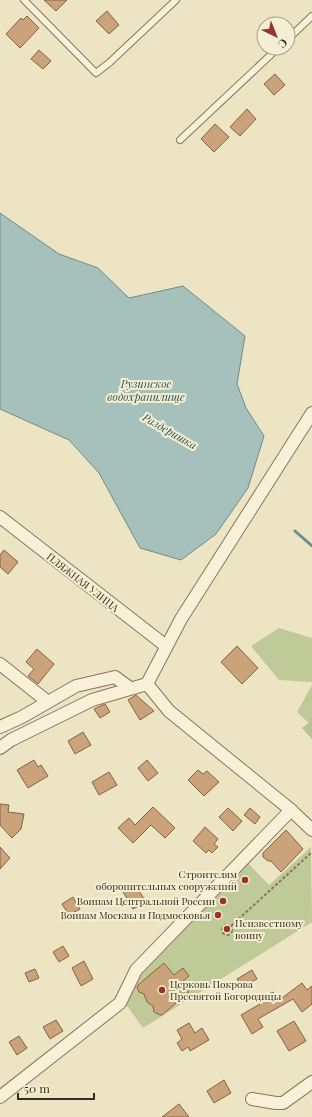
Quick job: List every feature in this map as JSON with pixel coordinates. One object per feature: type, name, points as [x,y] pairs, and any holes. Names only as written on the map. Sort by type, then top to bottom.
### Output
[{"type":"street","points":[[147,684],[181,619],[312,413]]},
{"type":"street","name":"ПЛЯЖНАЯ УЛИЦА","points":[[0,517],[166,646]]},
{"type":"street","points":[[0,664],[48,702]]},
{"type":"street","points":[[0,727],[76,686],[115,677],[130,688]]},
{"type":"street","points":[[0,748],[11,740],[92,700],[147,684]]},
{"type":"street","points":[[147,684],[169,711],[291,810],[312,830]]},
{"type":"street","points":[[0,1098],[120,1003],[136,970],[291,810]]},
{"type":"street","points":[[252,1099],[276,1104],[283,1102],[312,1082]]},
{"type":"lane","points":[[24,0],[96,73],[109,63],[176,0]]},
{"type":"lane","points":[[296,31],[312,16]]},
{"type":"lane","points":[[180,140],[269,56]]},
{"type":"path","points":[[231,926],[231,934],[228,935],[223,933],[223,926],[231,926],[312,852]]},
{"type":"green space","points":[[279,628],[312,638],[312,682],[279,680],[251,646]]},
{"type":"green space","points":[[312,685],[312,726],[297,712]]},
{"type":"green space","points":[[312,720],[312,739],[302,728]]},
{"type":"green space","points":[[311,847],[312,922],[143,1028],[125,1003],[138,973],[248,863],[269,885]]},
{"type":"water","name":"Рузинское водохранилище","points":[[0,213],[59,254],[98,268],[129,298],[183,286],[245,336],[237,384],[246,408],[264,436],[248,488],[216,534],[181,560],[140,548],[99,473],[69,440],[0,409]]},
{"type":"building","points":[[44,0],[67,0],[56,11]]},
{"type":"building","points":[[107,11],[119,25],[109,34],[96,21]]},
{"type":"building","points":[[27,16],[39,28],[20,48],[6,34],[21,18],[23,20]]},
{"type":"building","points":[[39,50],[51,61],[43,69],[31,59]]},
{"type":"building","points":[[275,74],[285,85],[274,95],[264,84]]},
{"type":"building","points":[[247,109],[256,119],[240,136],[230,127]]},
{"type":"building","points":[[215,124],[229,137],[214,152],[201,139]]},
{"type":"building","points":[[4,550],[18,562],[8,574],[0,567],[0,555]]},
{"type":"building","points":[[237,646],[258,668],[242,684],[221,662]]},
{"type":"building","points":[[37,649],[54,664],[38,684],[28,676],[34,669],[26,662]]},
{"type":"building","points":[[136,695],[154,711],[140,720],[128,700]]},
{"type":"building","points":[[105,704],[110,712],[100,718],[94,709]]},
{"type":"building","points":[[83,732],[91,745],[75,754],[68,741]]},
{"type":"building","points":[[34,760],[38,767],[41,765],[48,776],[28,788],[17,770]]},
{"type":"building","points":[[147,760],[158,773],[148,781],[138,768]]},
{"type":"building","points":[[198,770],[203,774],[207,771],[219,782],[204,796],[188,780]]},
{"type":"building","points":[[109,772],[117,785],[99,795],[92,782]]},
{"type":"building","points":[[0,804],[9,805],[8,812],[24,814],[21,829],[12,838],[0,825]]},
{"type":"building","points":[[153,807],[175,828],[165,838],[151,825],[133,843],[118,828],[129,818],[135,825]]},
{"type":"building","points":[[228,808],[242,821],[233,831],[219,817]]},
{"type":"building","points":[[250,808],[260,817],[255,824],[244,815]]},
{"type":"building","points":[[205,827],[218,839],[214,844],[218,847],[212,853],[209,850],[206,853],[193,841]]},
{"type":"building","points":[[286,830],[303,849],[281,872],[271,861],[268,861],[263,857],[263,853]]},
{"type":"building","points":[[0,847],[10,858],[0,869]]},
{"type":"building","points":[[134,883],[146,902],[133,909],[122,890]]},
{"type":"building","points":[[73,897],[80,909],[69,915],[62,904]]},
{"type":"building","points":[[63,946],[69,956],[59,962],[53,952]]},
{"type":"building","points":[[84,961],[93,979],[81,986],[72,968]]},
{"type":"building","name":"Церковь Покрова Пресвятой Богородицы","points":[[164,963],[174,975],[183,968],[189,976],[181,983],[189,992],[162,1015],[160,1015],[154,1012],[153,1006],[147,1002],[144,994],[139,992],[137,987]]},
{"type":"building","points":[[35,969],[39,978],[29,982],[25,973]]},
{"type":"building","points":[[252,970],[257,979],[242,987],[237,979]]},
{"type":"building","points":[[302,983],[307,990],[312,986],[312,1004],[302,1012],[293,999],[258,1019],[263,1027],[252,1034],[241,1015],[260,1004],[258,1000],[273,992],[278,1001]]},
{"type":"building","points":[[56,1020],[63,1031],[50,1039],[43,1027]]},
{"type":"building","points":[[294,1021],[306,1041],[289,1051],[277,1031]]},
{"type":"building","points":[[189,1023],[195,1033],[202,1028],[209,1040],[190,1051],[188,1047],[182,1051],[177,1043],[182,1039],[177,1030]]},
{"type":"building","points":[[19,1036],[27,1048],[17,1055],[9,1042]]},
{"type":"building","points":[[224,1080],[231,1093],[214,1103],[207,1091]]},
{"type":"building","points":[[179,1104],[189,1117],[162,1117]]},
{"type":"waterway","name":"Раздеришка","points":[[295,531],[312,546]]},
{"type":"place","name":"Строителям оборонительных сооружений","points":[[245,880]]},
{"type":"place","name":"Воинам Центральной России","points":[[223,901]]},
{"type":"place","name":"Воинам Москвы и Подмосковья","points":[[218,915]]},
{"type":"place","name":"Неизвестному воину","points":[[227,929]]},
{"type":"place","name":"Церковь Покрова Пресвятой Богородицы","points":[[162,990]]}]
